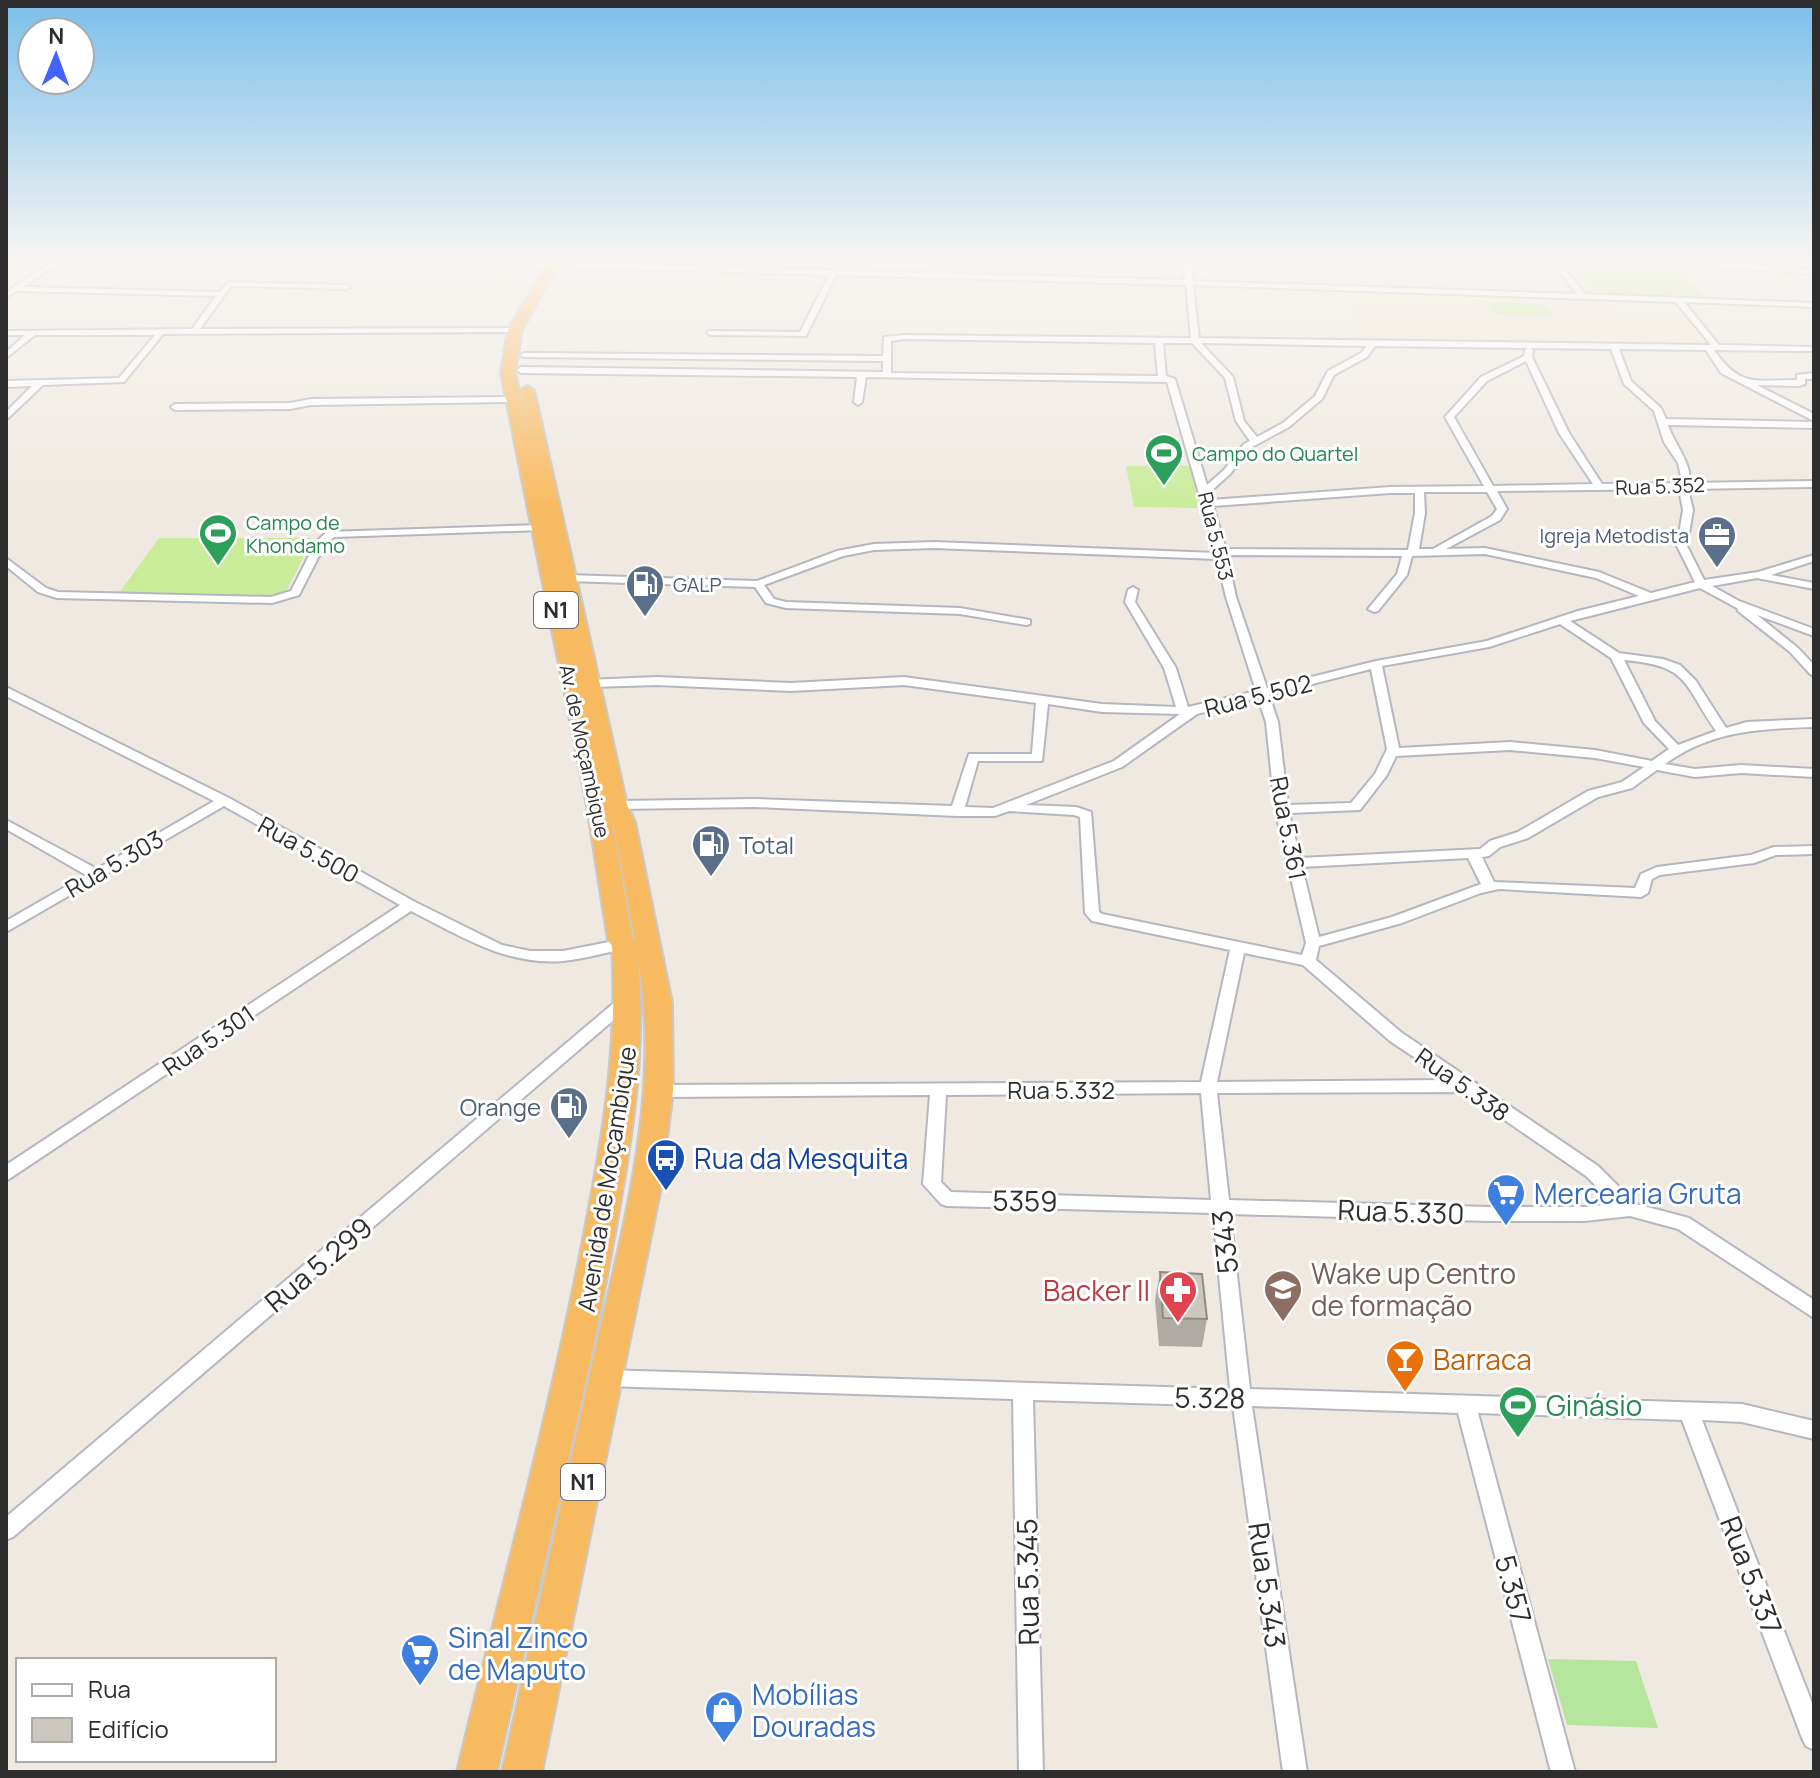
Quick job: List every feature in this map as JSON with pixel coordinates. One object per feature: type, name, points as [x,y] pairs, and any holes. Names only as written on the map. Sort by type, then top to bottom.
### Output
[{"type":"highway","name":"Av. de Moçambique","points":[[513,343],[508,373],[598,806],[622,942]]},
{"type":"highway","name":"Av. de Moçambique","points":[[526,343],[523,363],[620,813]]},
{"type":"highway","name":"Avenida de Moçambique","points":[[605,1378],[645,1192],[659,1091],[659,1003],[620,813]]},
{"type":"highway","name":"Avenida de Moçambique","points":[[477,1772],[584,1324],[627,1074],[630,998],[622,942]]},
{"type":"highway","name":"N1","points":[[522,1772],[605,1378]]},
{"type":"street","points":[[6,356],[21,343]]},
{"type":"street","points":[[6,384],[121,380],[152,343]]},
{"type":"street","points":[[887,343],[887,375]]},
{"type":"street","name":"Rua 5.553","points":[[1159,343],[1165,378],[1173,381],[1234,609],[1264,695]]},
{"type":"street","points":[[1196,343],[1229,377],[1240,421],[1255,441]]},
{"type":"street","points":[[1368,343],[1813,350]]},
{"type":"street","points":[[1205,492],[1255,441],[1286,425],[1319,397],[1331,373],[1364,355],[1373,343]]},
{"type":"street","points":[[1710,343],[1719,367],[1814,418]]},
{"type":"street","points":[[1530,346],[1528,357],[1564,433],[1600,488]]},
{"type":"street","points":[[1614,347],[1627,382],[1658,410],[1669,442],[1683,463],[1688,510],[1682,546],[1701,584],[1735,603],[1814,633]]},
{"type":"street","points":[[1438,550],[1496,518],[1502,509],[1500,491],[1455,432],[1449,417],[1484,379],[1528,357]]},
{"type":"street","points":[[523,363],[886,359]]},
{"type":"street","points":[[523,363],[887,375],[1165,378]]},
{"type":"street","points":[[858,402],[862,374]]},
{"type":"street","points":[[1744,382],[1799,383],[1802,382],[1800,377],[1814,376]]},
{"type":"street","points":[[6,417],[40,383]]},
{"type":"street","points":[[175,407],[513,400]]},
{"type":"street","points":[[1664,422],[1814,425]]},
{"type":"street","name":"Rua 5.352","points":[[1208,503],[1419,490],[1814,484]]},
{"type":"street","points":[[1374,609],[1402,575],[1411,552],[1423,503],[1419,490]]},
{"type":"street","points":[[6,561],[42,590],[57,595],[272,600],[295,593],[321,542],[331,534],[539,528]]},
{"type":"street","points":[[567,578],[758,584],[816,560],[874,547],[934,545],[1221,554],[1438,550],[1485,551],[1543,561],[1615,580],[1649,596]]},
{"type":"street","name":"Rua 5.502","points":[[620,813],[755,803],[995,812],[1118,764],[1188,710],[1264,695],[1376,664],[1489,644],[1649,596],[1759,575],[1814,558]]},
{"type":"street","points":[[1759,575],[1813,589]]},
{"type":"street","points":[[758,584],[770,601],[786,605],[960,611],[1026,622]]},
{"type":"street","points":[[591,683],[657,681],[791,687],[904,681],[1042,702],[1188,710],[1170,668],[1130,602],[1133,590]]},
{"type":"street","points":[[1735,603],[1794,650],[1814,672]]},
{"type":"street","points":[[1562,620],[1616,656],[1672,663],[1691,679],[1723,732]]},
{"type":"street","points":[[1616,656],[1650,723],[1676,750]]},
{"type":"street","points":[[1282,809],[1355,807],[1381,775],[1393,752],[1376,664]]},
{"type":"street","name":"Rua 5.500","points":[[6,691],[224,801],[410,905],[498,949],[530,956],[563,956],[622,942]]},
{"type":"street","name":"Rua 5.361","points":[[1264,695],[1272,722],[1282,809],[1313,943],[1308,961]]},
{"type":"street","points":[[957,812],[973,757],[1038,758],[1042,702]]},
{"type":"street","points":[[1295,863],[1474,856],[1495,844],[1523,835],[1593,794],[1627,785],[1676,750],[1747,726],[1814,723]]},
{"type":"street","points":[[1393,752],[1510,746],[1595,754],[1695,773],[1741,769],[1814,773]]},
{"type":"street","name":"Rua 5.303","points":[[6,927],[94,873],[224,801]]},
{"type":"street","points":[[1008,808],[1076,811],[1086,815],[1092,913],[1108,923],[1308,961]]},
{"type":"street","points":[[6,824],[94,873]]},
{"type":"street","points":[[1313,943],[1397,920],[1490,887],[1542,885],[1641,893],[1646,877],[1657,871],[1754,859],[1774,851],[1814,850]]},
{"type":"street","points":[[1474,856],[1490,887]]},
{"type":"street","name":"Rua 5.301","points":[[6,1174],[410,905]]},
{"type":"street","points":[[1208,1087],[1238,948]]},
{"type":"street","name":"Rua 5.338","points":[[1308,961],[1396,1037],[1463,1086],[1592,1171],[1630,1209]]},
{"type":"street","name":"Rua 5.299","points":[[6,1530],[630,998]]},
{"type":"street","name":"Rua 5.332","points":[[659,1091],[1463,1086]]},
{"type":"street","name":"5343","points":[[1208,1087],[1241,1397]]},
{"type":"street","name":"5359","points":[[938,1090],[932,1184],[947,1199],[1220,1204]]},
{"type":"street","name":"Rua 5.330","points":[[1220,1204],[1489,1214],[1584,1214],[1630,1209]]},
{"type":"street","points":[[1630,1209],[1683,1223],[1814,1310]]},
{"type":"street","name":"5.328","points":[[605,1378],[1742,1413],[1814,1430]]},
{"type":"street","name":"Rua 5.345","points":[[1023,1392],[1031,1772]]},
{"type":"street","name":"Rua 5.343","points":[[1241,1397],[1295,1772]]},
{"type":"street","name":"5.357","points":[[1466,1405],[1563,1772]]},
{"type":"street","name":"Rua 5.337","points":[[1689,1412],[1814,1738]]},
{"type":"shaded area","points":[[1461,343],[1708,343],[1712,348]]},
{"type":"green space","name":"Campo do Quartel","points":[[1126,466],[1194,466],[1204,508],[1134,507]]},
{"type":"green space","name":"Campo de Khondamo","points":[[159,538],[313,538],[284,596],[117,596]]},
{"type":"green space","points":[[1548,1659],[1636,1661],[1658,1728],[1567,1725]]},
{"type":"building","points":[[1160,1272],[1202,1274],[1207,1319],[1163,1318]]},
{"type":"place","name":"Campo do Quartel","points":[[1164,487]]},
{"type":"place","name":"Campo de Khondamo","points":[[218,567]]},
{"type":"place","name":"Igreja Metodista","points":[[1717,569]]},
{"type":"place","name":"GALP","points":[[645,618]]},
{"type":"place","name":"Total","points":[[711,878]]},
{"type":"place","name":"Orange","points":[[569,1140]]},
{"type":"place","name":"Rua da Mesquita","points":[[666,1192]]},
{"type":"place","name":"Mercearia Gruta","points":[[1506,1227]]},
{"type":"place","name":"Wake up Centro de formação","points":[[1283,1323]]},
{"type":"place","name":"Backer II","points":[[1178,1324]]},
{"type":"place","name":"Barraca","points":[[1405,1393]]},
{"type":"place","name":"Ginásio","points":[[1518,1439]]},
{"type":"place","name":"Sinal Zinco de Maputo","points":[[420,1687]]},
{"type":"place","name":"Mobílias Douradas","points":[[724,1744]]}]
